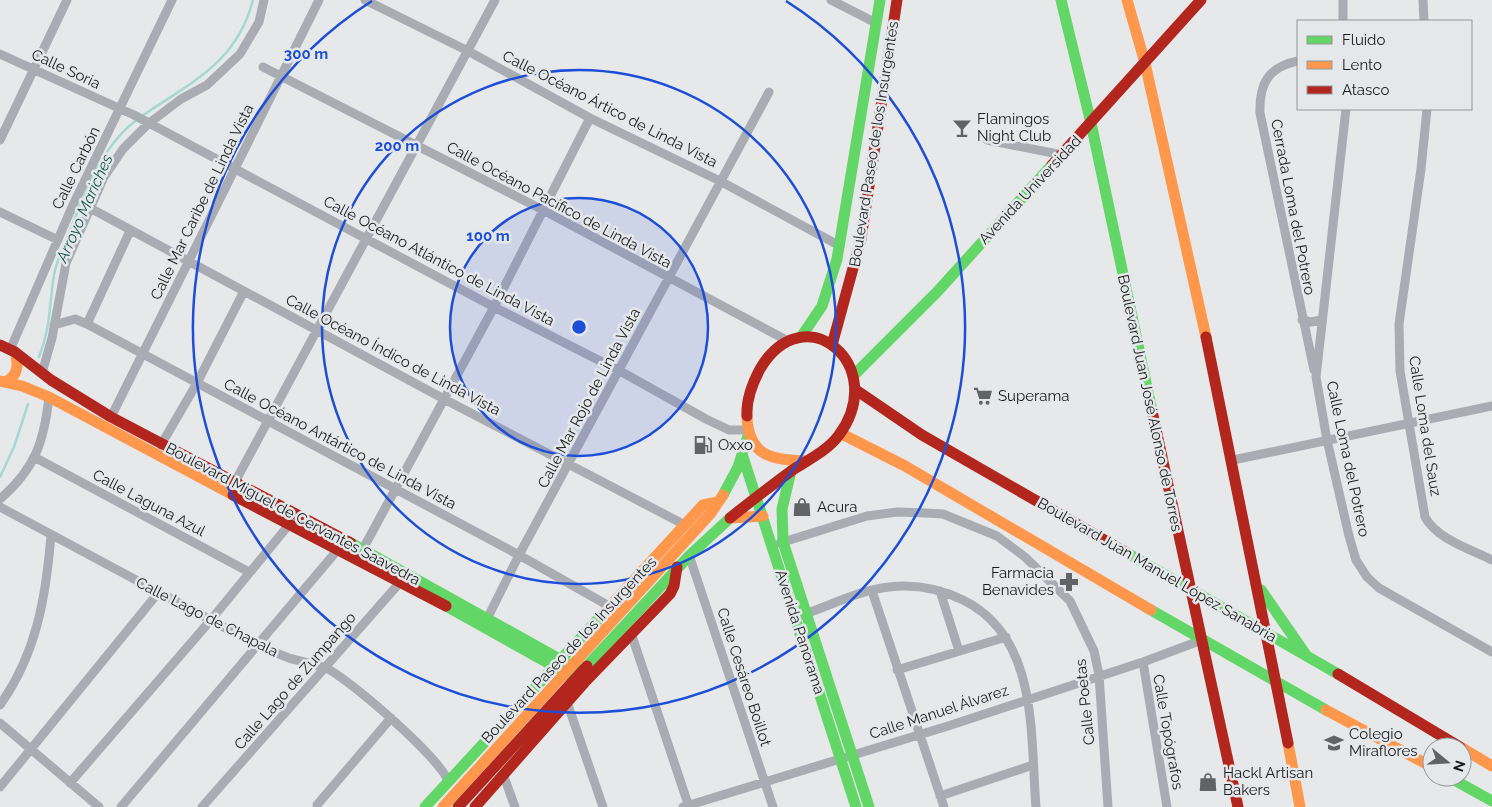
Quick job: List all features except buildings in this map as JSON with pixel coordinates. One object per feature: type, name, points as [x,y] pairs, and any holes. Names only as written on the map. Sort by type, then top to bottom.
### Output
[{"type":"main road","name":"Boulevard Paseo de los Insurgentes","points":[[801,337],[812,325],[823,305],[833,280],[880,0]]},
{"type":"main road","name":"Boulevard Paseo de los Insurgentes","points":[[832,345],[854,271],[861,239],[898,0]]},
{"type":"main road","name":"Boulevard Juan José Alonso de Torres","points":[[1061,0],[1091,123],[1238,807]]},
{"type":"main road","points":[[1127,0],[1145,63],[1233,460],[1300,807]]},
{"type":"main road","name":"Avenida Universidad","points":[[854,375],[937,292],[1063,155],[1201,0]]},
{"type":"main road","points":[[801,337],[819,340],[832,345],[846,359],[854,375],[856,390],[850,413],[840,433],[823,451],[807,461],[789,462],[771,457],[754,445],[747,433],[747,404],[754,380],[769,357],[788,341],[801,337]]},
{"type":"main road","points":[[3,382],[12,378],[18,368],[8,349]]},
{"type":"main road","name":"Boulevard Miguel de Cervantes Saavedra","points":[[8,349],[47,377],[111,417],[408,573],[485,623]]},
{"type":"main road","points":[[47,377],[50,397]]},
{"type":"main road","name":"Boulevard Miguel de Cervantes Saavedra","points":[[3,382],[50,397],[400,584],[485,623],[574,671]]},
{"type":"main road","name":"Boulevard Juan Manuel López Sanabria","points":[[856,390],[872,403],[922,435],[1306,655],[1443,737]]},
{"type":"main road","name":"Boulevard Paseo de los Insurgentes","points":[[458,807],[718,502],[734,478],[743,457],[747,433]]},
{"type":"main road","points":[[840,433],[906,466],[1202,640],[1422,762]]},
{"type":"main road","name":"Avenida Panorama","points":[[743,457],[763,516],[778,544],[847,756],[869,807]]},
{"type":"main road","name":"Boulevard Paseo de los Insurgentes","points":[[445,806],[574,671],[689,556],[730,518],[807,461]]},
{"type":"main road","name":"Avenida Panorama","points":[[778,544],[782,509],[792,471]]},
{"type":"main road","name":"Boulevard Paseo de los Insurgentes","points":[[475,807],[567,702],[574,671],[609,606],[703,505],[710,502],[718,502]]},
{"type":"main road","points":[[730,518],[763,516]]},
{"type":"main road","name":"Boulevard Paseo de los Insurgentes","points":[[425,807],[448,782],[574,671],[631,633],[670,594],[674,586],[677,568]]},
{"type":"main road","points":[[1258,586],[1306,655]]},
{"type":"main road","name":"Boulevard Juan Manuel López Sanabria","points":[[1472,754],[1492,766]]},
{"type":"main road","name":"Avenida Panorama","points":[[847,756],[856,807]]},
{"type":"main road","points":[[445,806],[448,782]]},
{"type":"main road","points":[[1467,787],[1492,801]]},
{"type":"street","points":[[0,140],[67,0]]},
{"type":"street","name":"Calle Carbón","points":[[8,349],[172,0]]},
{"type":"street","points":[[47,377],[54,325],[66,263],[111,165],[146,122],[207,85],[235,59],[251,38],[264,0]]},
{"type":"street","name":"Calle Mar Caribe de Linda Vista","points":[[111,417],[319,0]]},
{"type":"street","name":"Calle Océano Ártico de Linda Vista","points":[[365,0],[468,51],[590,118],[720,181],[840,246]]},
{"type":"street","points":[[234,482],[269,422],[495,0]]},
{"type":"street","points":[[832,0],[876,23]]},
{"type":"street","points":[[1343,0],[1344,20]]},
{"type":"street","points":[[1423,0],[1424,20]]},
{"type":"street","name":"Calle Soria","points":[[0,54],[120,109]]},
{"type":"street","name":"Cerrada Loma del Potrero","points":[[1297,61],[1284,65],[1270,74],[1263,84],[1259,95],[1265,142],[1302,320],[1316,377]]},
{"type":"street","name":"Calle Océano Pacífico de Linda Vista","points":[[263,67],[418,144],[668,279],[788,341]]},
{"type":"street","name":"Calle Mar Rojo de Linda Vista","points":[[485,623],[519,555],[769,92]]},
{"type":"street","name":"Calle Océano Atlántico de Linda Vista","points":[[120,109],[729,430],[747,433]]},
{"type":"street","name":"Calle Loma del Potrero","points":[[1346,110],[1316,377],[1327,440],[1349,536],[1356,560],[1367,577],[1380,588],[1492,652]]},
{"type":"street","name":"Calle Loma del Sauz","points":[[1427,110],[1421,169],[1399,324],[1400,371],[1407,424],[1425,517],[1429,525],[1437,532],[1492,560]]},
{"type":"street","points":[[363,549],[494,307],[590,118]]},
{"type":"street","points":[[987,140],[1063,155]]},
{"type":"street","name":"Calle Océano Índico de Linda Vista","points":[[90,208],[444,399],[570,463],[685,525]]},
{"type":"street","points":[[0,212],[58,240]]},
{"type":"street","points":[[87,324],[130,231]]},
{"type":"street","points":[[161,444],[197,383],[244,291]]},
{"type":"street","name":"Calle Océano Antártico de Linda Vista","points":[[54,325],[75,319],[87,324],[519,555],[609,606]]},
{"type":"street","points":[[1302,320],[1312,322],[1321,320]]},
{"type":"street","points":[[0,500],[13,488],[36,458],[44,436],[50,397]]},
{"type":"street","points":[[1233,460],[1492,406]]},
{"type":"street","name":"Calle Laguna Azul","points":[[36,458],[249,572]]},
{"type":"street","name":"Calle Lago de Chapala","points":[[0,507],[257,645],[324,668],[340,676],[391,718],[443,770],[448,782]]},
{"type":"street","name":"Calle Poetas","points":[[778,544],[867,516],[897,512],[943,514],[997,536],[1025,557],[1070,601],[1089,637],[1099,675],[1108,807]]},
{"type":"street","points":[[70,783],[210,621],[297,515]]},
{"type":"street","points":[[0,705],[19,675],[32,645],[42,610],[51,535]]},
{"type":"street","points":[[122,807],[346,540]]},
{"type":"street","name":"Calle Cesáreo Boillot","points":[[689,556],[773,807]]},
{"type":"street","name":"Calle Lago de Zumpango","points":[[202,807],[408,573]]},
{"type":"street","points":[[801,615],[872,591],[900,586],[940,591],[979,609],[1006,637],[1029,698],[1036,807]]},
{"type":"street","points":[[872,591],[944,807]]},
{"type":"street","points":[[940,591],[959,651]]},
{"type":"street","points":[[0,787],[158,593]]},
{"type":"street","points":[[631,633],[687,806]]},
{"type":"street","points":[[897,670],[1006,637]]},
{"type":"street","name":"Calle Manuel Álvarez","points":[[687,806],[919,734],[1142,662],[1202,640]]},
{"type":"street","name":"Calle Topógrafos","points":[[1142,662],[1167,807]]},
{"type":"street","points":[[567,702],[603,807]]},
{"type":"street","points":[[317,805],[391,718]]},
{"type":"street","points":[[0,723],[99,807]]},
{"type":"street","points":[[940,796],[1033,765]]},
{"type":"street","points":[[503,774],[515,807]]},
{"type":"waterway","name":"Arroyo Mariches","points":[[142,116],[194,81],[224,55],[236,40],[246,22],[253,0]]},
{"type":"waterway","name":"Arroyo Mariches","points":[[39,357],[48,326],[55,269],[83,198],[105,154],[126,129],[138,119]]},
{"type":"waterway","name":"Arroyo Mariches","points":[[0,477],[14,447],[28,404]]},
{"type":"traffic: fast","points":[[801,337],[822,306],[837,259],[880,0]]},
{"type":"traffic: fast","points":[[1061,0],[1091,123],[1152,411]]},
{"type":"traffic: fast","points":[[854,375],[937,292],[1052,165]]},
{"type":"traffic: fast","points":[[723,495],[738,467],[748,436]]},
{"type":"traffic: fast","points":[[743,457],[856,807]]},
{"type":"traffic: fast","points":[[791,471],[782,509],[783,542],[869,807]]},
{"type":"traffic: fast","points":[[587,666],[689,556],[730,518]]},
{"type":"traffic: fast","points":[[351,543],[590,676]]},
{"type":"traffic: fast","points":[[1127,553],[1338,674]]},
{"type":"traffic: fast","points":[[1261,590],[1306,655]]},
{"type":"traffic: fast","points":[[446,606],[584,683]]},
{"type":"traffic: fast","points":[[1151,610],[1326,710]]},
{"type":"traffic: fast","points":[[425,807],[601,616]]},
{"type":"traffic: fast","points":[[1467,787],[1492,801]]},
{"type":"traffic: slow","points":[[1127,0],[1145,63],[1206,337]]},
{"type":"traffic: slow","points":[[5,382],[13,377],[15,373],[17,361],[15,352]]},
{"type":"traffic: slow","points":[[0,381],[22,386],[49,397],[233,495]]},
{"type":"traffic: slow","points":[[747,416],[748,430],[757,448],[773,457],[807,461]]},
{"type":"traffic: slow","points":[[840,433],[905,466],[1151,610]]},
{"type":"traffic: slow","points":[[443,807],[711,513],[723,495]]},
{"type":"traffic: slow","points":[[601,616],[703,505],[718,502]]},
{"type":"traffic: slow","points":[[731,518],[763,516]]},
{"type":"traffic: slow","points":[[1326,710],[1422,762]]},
{"type":"traffic: slow","points":[[1288,743],[1300,807]]},
{"type":"traffic: slow","points":[[1472,754],[1492,766]]},
{"type":"traffic: jam","points":[[832,345],[861,239],[897,0]]},
{"type":"traffic: jam","points":[[1052,165],[1201,0]]},
{"type":"traffic: jam","points":[[1206,337],[1288,743]]},
{"type":"traffic: jam","points":[[730,518],[794,469],[824,450],[839,435],[852,409],[854,385],[848,364],[835,348],[818,338],[798,338],[778,347],[760,369],[754,380],[750,392],[747,416]]},
{"type":"traffic: jam","points":[[0,345],[15,352],[51,380],[111,417],[351,543]]},
{"type":"traffic: jam","points":[[856,390],[922,435],[1127,553]]},
{"type":"traffic: jam","points":[[1152,411],[1238,807]]},
{"type":"traffic: jam","points":[[233,495],[446,606]]},
{"type":"traffic: jam","points":[[475,807],[584,683],[670,594],[674,586],[677,567]]},
{"type":"traffic: jam","points":[[458,807],[587,666]]},
{"type":"traffic: jam","points":[[1338,674],[1443,737]]},
{"type":"place","name":"Flamingos Night Club","points":[[962,128]]},
{"type":"place","name":"Superama","points":[[983,396]]},
{"type":"place","name":"Oxxo","points":[[703,445]]},
{"type":"place","name":"Acura","points":[[802,507]]},
{"type":"place","name":"Farmacia Benavides","points":[[1069,582]]},
{"type":"place","name":"Colegio Miraflores","points":[[1334,743]]},
{"type":"place","name":"Hackl Artisan Bakers","points":[[1208,782]]}]
